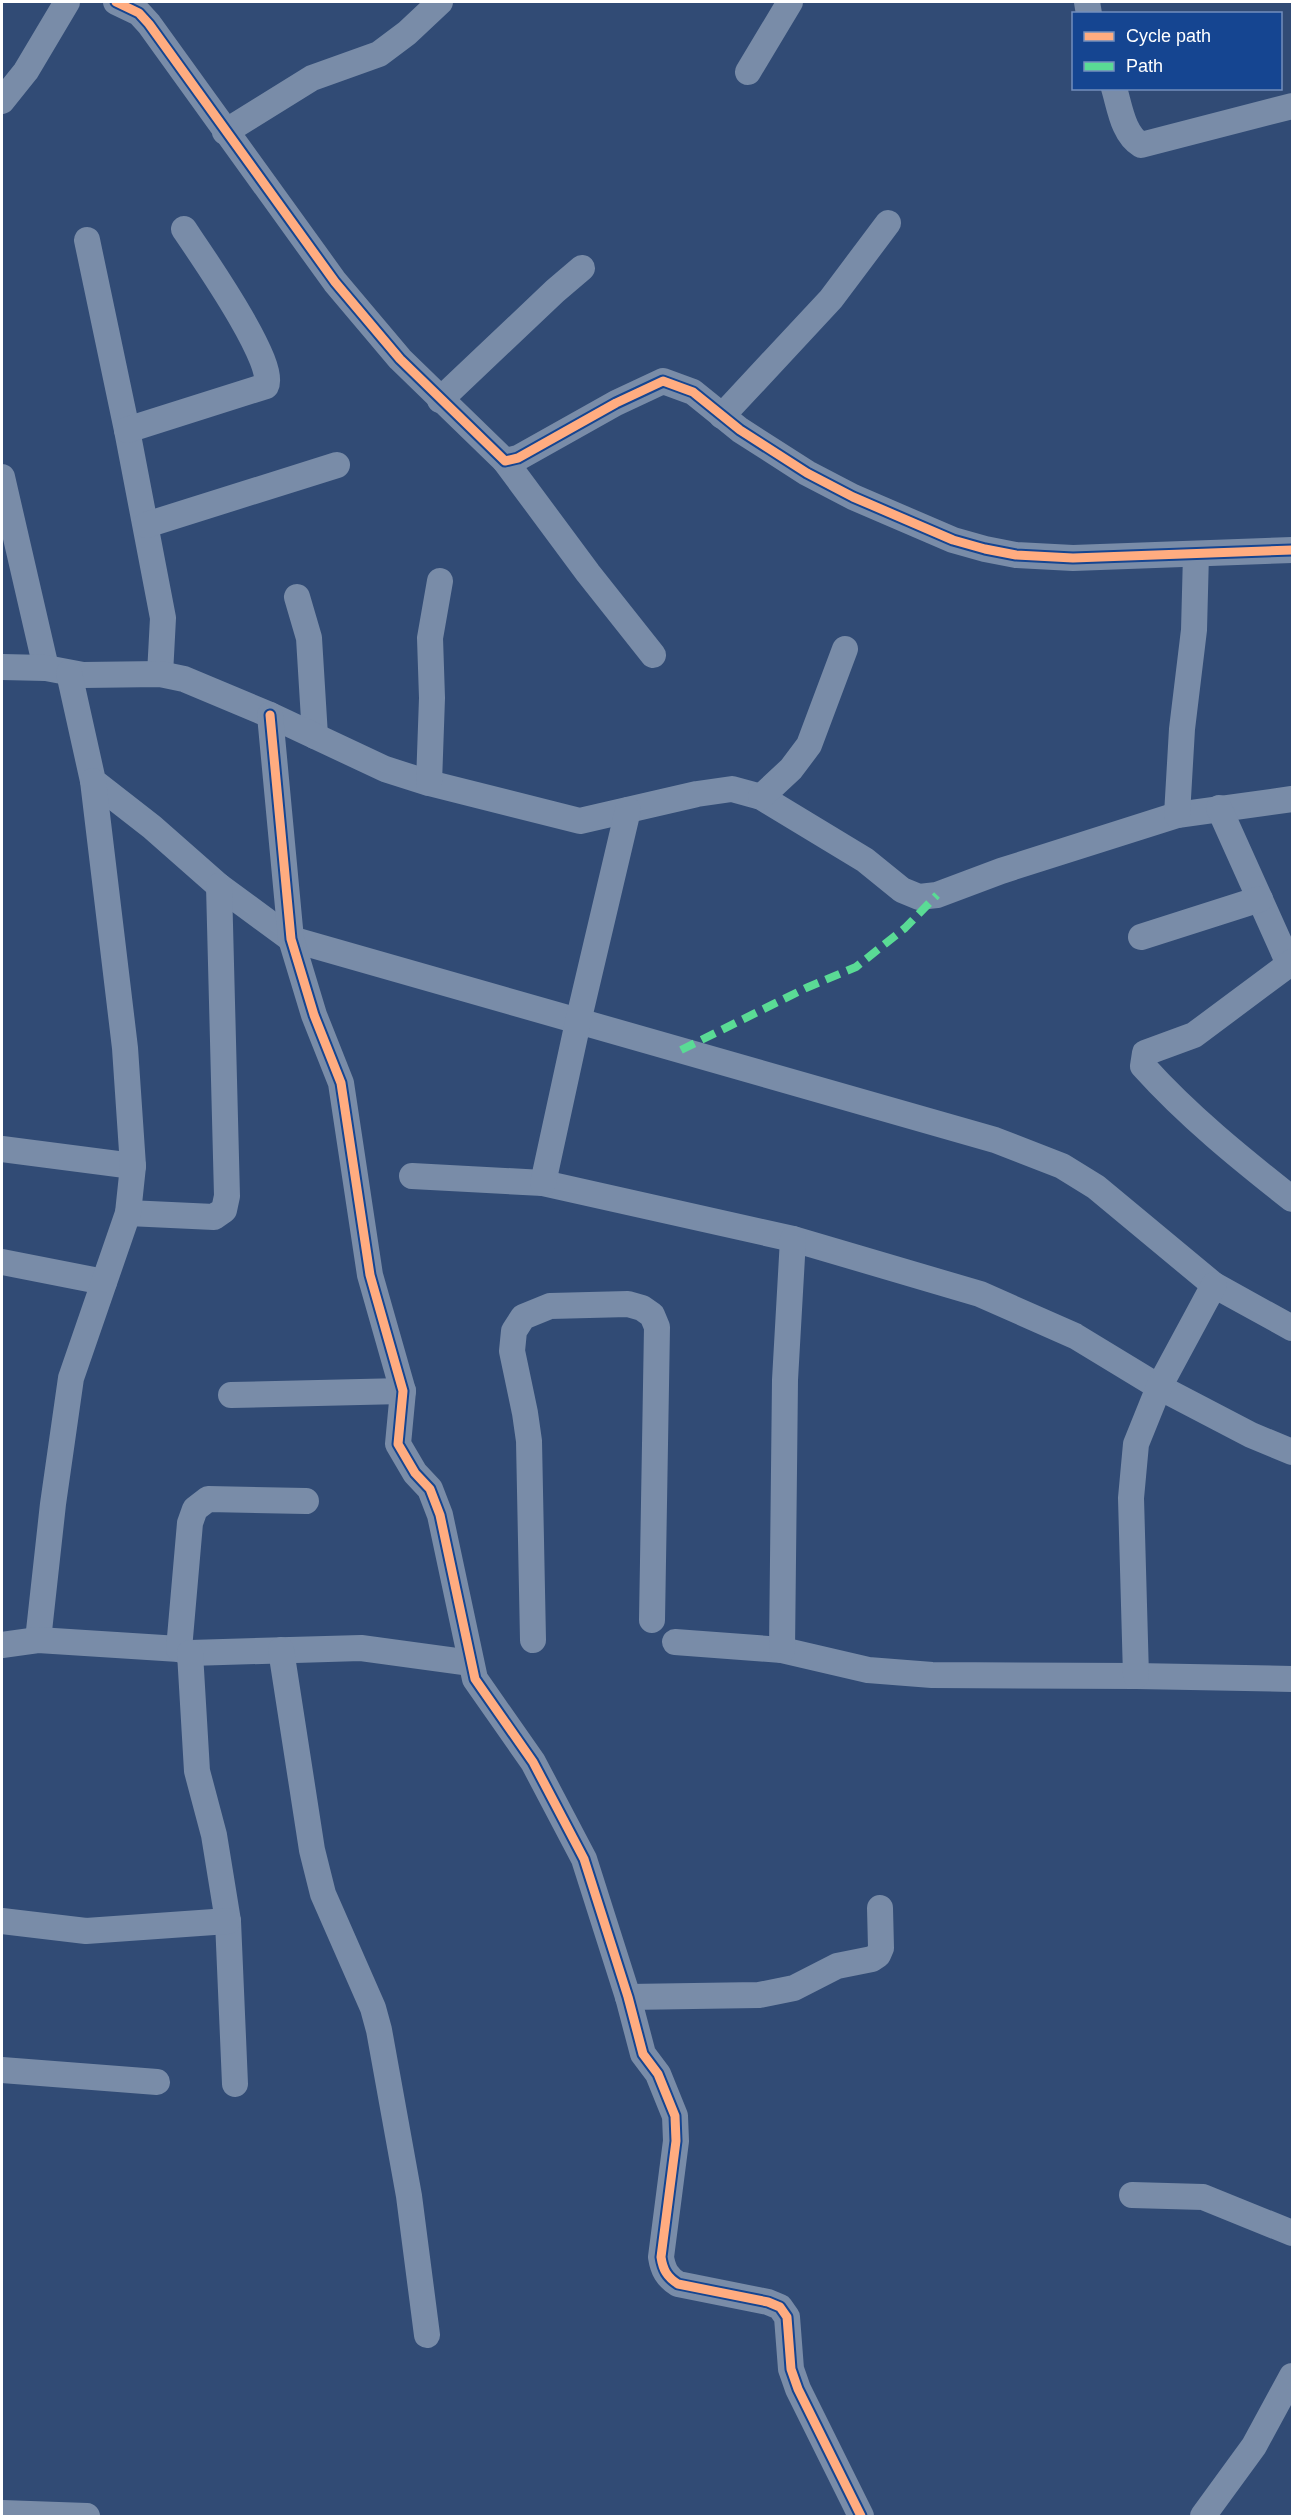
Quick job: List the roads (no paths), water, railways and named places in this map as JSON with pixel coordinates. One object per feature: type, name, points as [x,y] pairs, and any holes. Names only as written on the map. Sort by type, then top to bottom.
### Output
[{"type":"street","points":[[2,101],[26,71],[67,2]]},
{"type":"street","points":[[116,2],[138,13],[149,24],[334,282],[400,359],[505,461],[588,573],[653,655]]},
{"type":"street","points":[[225,132],[312,78],[379,54],[407,33],[440,2]]},
{"type":"street","points":[[748,72],[790,2]]},
{"type":"street","points":[[1115,90],[1128,132],[1134,141],[1141,145],[1293,106]]},
{"type":"street","points":[[722,416],[831,299],[888,223]]},
{"type":"street","points":[[127,430],[266,386],[269,380],[249,331],[184,229]]},
{"type":"street","points":[[87,240],[163,618],[160,674]]},
{"type":"street","points":[[440,400],[582,268]]},
{"type":"street","points":[[505,461],[518,458],[616,403],[663,381],[693,392],[740,430],[807,473],[896,517],[953,540],[1016,555],[1044,557],[1293,550]]},
{"type":"street","points":[[146,525],[337,465]]},
{"type":"street","points":[[3,492],[93,782],[125,1048],[133,1166],[128,1213],[70,1378],[38,1640]]},
{"type":"street","points":[[1177,815],[1182,729],[1194,630],[1196,554]]},
{"type":"street","points":[[429,783],[432,698],[430,638],[440,581]]},
{"type":"street","points":[[297,597],[309,638],[315,736]]},
{"type":"street","points":[[760,797],[791,769],[809,745],[844,649]]},
{"type":"street","points":[[2,667],[58,670],[83,675],[160,674],[201,685],[385,769],[429,783],[580,821],[696,794],[732,789],[760,797],[865,860],[902,890],[919,897],[936,895],[1001,871],[1177,815],[1293,799]]},
{"type":"street","points":[[270,715],[291,939],[314,1014],[341,1083],[370,1275],[403,1391],[398,1444],[415,1473],[430,1489],[440,1515],[475,1679],[533,1762],[584,1859],[628,1997],[643,2054],[658,2074],[675,2116],[676,2141],[662,2257],[663,2268],[670,2279],[678,2284],[768,2302],[780,2307],[787,2317],[791,2369],[798,2389],[861,2517]]},
{"type":"street","points":[[93,782],[152,827],[219,886],[291,939],[995,1140],[1062,1166],[1096,1186],[1214,1285],[1293,1328]]},
{"type":"street","points":[[1219,808],[1291,963],[1194,1035],[1145,1053],[1143,1066],[1170,1096],[1247,1163],[1293,1199]]},
{"type":"street","points":[[543,1183],[627,810]]},
{"type":"street","points":[[128,1213],[214,1217],[224,1210],[227,1196],[219,886]]},
{"type":"street","points":[[1141,937],[1260,899]]},
{"type":"street","points":[[2,1149],[133,1166]]},
{"type":"street","points":[[412,1176],[543,1183],[793,1239],[980,1294],[1075,1336],[1159,1387],[1251,1435],[1293,1452]]},
{"type":"street","points":[[782,1650],[785,1380],[793,1239]]},
{"type":"street","points":[[2,1262],[104,1282]]},
{"type":"street","points":[[1136,1676],[1131,1498],[1136,1444],[1159,1387],[1214,1285]]},
{"type":"street","points":[[533,1640],[529,1441],[512,1350],[514,1331],[524,1317],[550,1306],[628,1304],[642,1308],[652,1315],[657,1327],[652,1620]]},
{"type":"street","points":[[231,1395],[403,1391]]},
{"type":"street","points":[[235,2084],[228,1921],[214,1835],[197,1771],[184,1651],[190,1523],[195,1509],[208,1499],[306,1501]]},
{"type":"street","points":[[2,1645],[38,1640],[184,1651],[361,1648],[471,1663]]},
{"type":"street","points":[[675,1642],[782,1650],[868,1670],[932,1676],[1293,1679]]},
{"type":"street","points":[[281,1650],[312,1850],[323,1894],[373,2008],[379,2030],[409,2196],[427,2335]]},
{"type":"street","points":[[628,1997],[759,1995],[794,1988],[837,1966],[872,1959],[878,1955],[881,1948],[880,1908]]},
{"type":"street","points":[[2,1922],[86,1931],[228,1921]]},
{"type":"street","points":[[2,2070],[158,2082]]},
{"type":"street","points":[[1132,2195],[1203,2196],[1293,2233]]},
{"type":"street","points":[[1203,2517],[1254,2446],[1293,2376]]},
{"type":"street","points":[[2,2513],[87,2517]]}]
